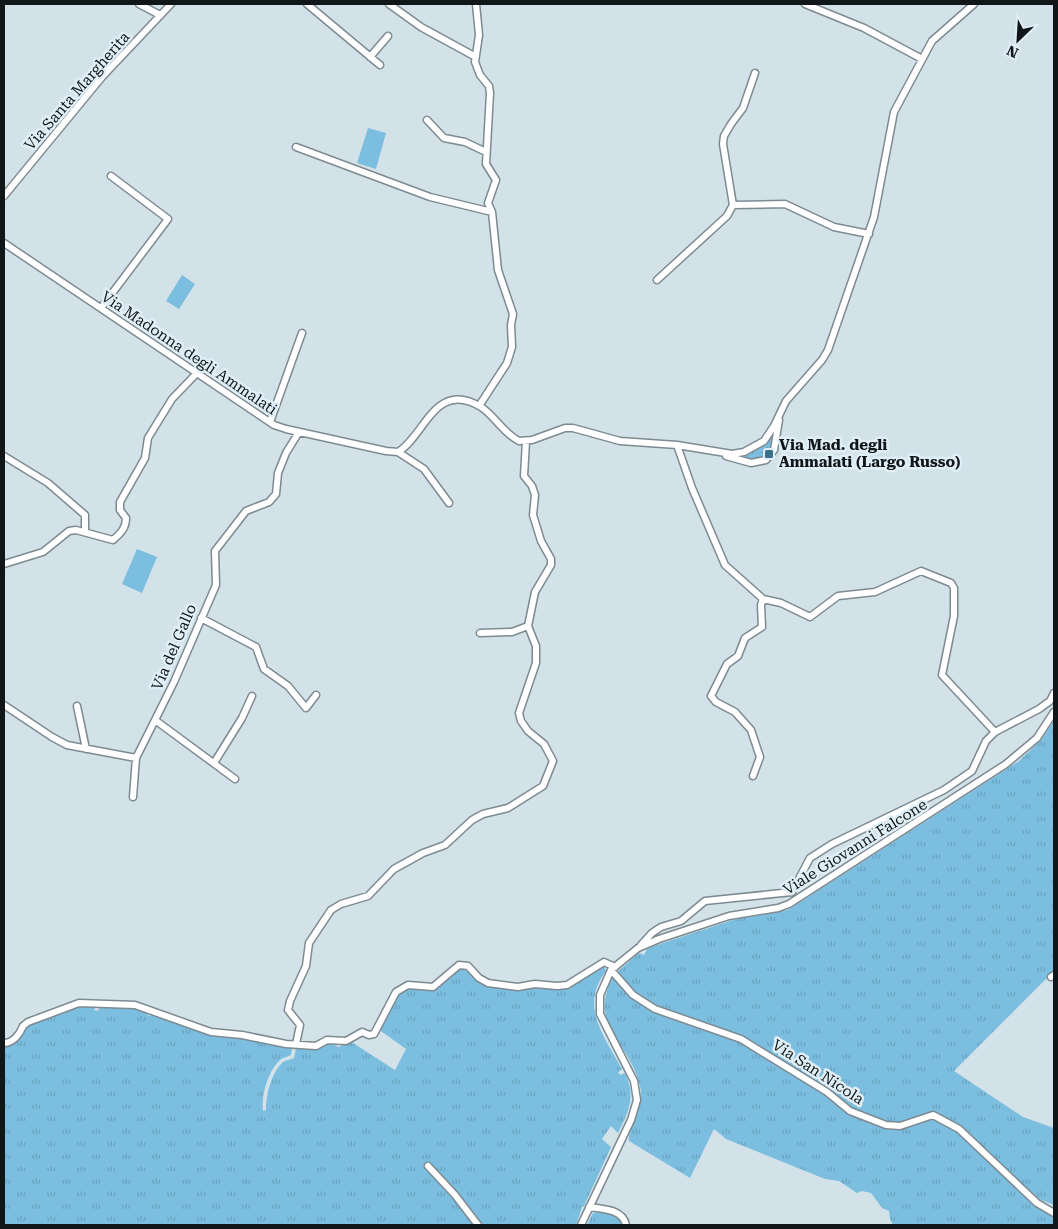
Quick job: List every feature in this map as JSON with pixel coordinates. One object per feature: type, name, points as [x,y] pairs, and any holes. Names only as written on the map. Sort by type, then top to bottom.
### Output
[{"type":"street","points":[[139,4],[160,15]]},
{"type":"street","name":"Via Santa Margherita","points":[[4,196],[102,78],[171,4]]},
{"type":"street","points":[[307,4],[380,65]]},
{"type":"street","points":[[389,4],[421,27],[474,56]]},
{"type":"street","points":[[476,4],[479,35],[474,56],[480,75],[489,86],[490,123],[486,164],[496,180],[488,203],[492,212],[498,270],[513,314],[511,325],[512,347],[507,363],[479,406]]},
{"type":"street","points":[[805,4],[864,28],[922,59]]},
{"type":"street","points":[[716,452],[744,452],[758,446],[770,434],[791,394],[822,360],[828,350],[869,234],[878,202],[894,112],[936,36],[974,4]]},
{"type":"street","points":[[370,57],[388,36]]},
{"type":"street","points":[[657,280],[727,216],[733,205],[723,144],[724,136],[743,108],[755,73]]},
{"type":"street","points":[[427,120],[444,138],[464,142],[486,152]]},
{"type":"street","points":[[296,147],[430,197],[492,212]]},
{"type":"street","points":[[101,308],[168,219],[111,176]]},
{"type":"street","points":[[733,205],[785,204],[834,228],[869,234]]},
{"type":"street","name":"Via Madonna degli Ammalati","points":[[4,243],[270,422],[299,432],[398,452]]},
{"type":"street","points":[[270,422],[302,333]]},
{"type":"street","points":[[4,564],[44,552],[69,531],[85,532],[113,540],[126,526],[126,518],[120,510],[120,502],[145,458],[148,438],[172,398],[197,373]]},
{"type":"street","points":[[449,502],[424,469],[398,452],[413,439],[426,418],[436,408],[456,401],[479,406],[515,439],[526,442],[565,428],[573,428],[620,442],[678,445],[716,452],[752,463],[766,460],[771,456],[777,442],[781,412]]},
{"type":"street","name":"Via del Gallo","points":[[136,758],[187,654],[217,579],[215,551],[246,511],[269,502],[276,494],[278,473],[299,432]]},
{"type":"street","points":[[296,1044],[300,1025],[288,1010],[290,1001],[306,966],[309,943],[331,910],[341,904],[368,896],[394,869],[445,845],[472,820],[483,814],[508,808],[543,786],[553,762],[544,744],[528,731],[520,721],[519,713],[536,663],[536,646],[528,626],[535,592],[551,565],[551,559],[541,542],[533,515],[536,501],[532,486],[524,476],[526,442]]},
{"type":"street","points":[[678,445],[692,488],[725,565],[763,599],[782,603],[810,617],[838,596],[875,592],[921,571],[951,584],[954,588],[954,616],[942,675],[995,732]]},
{"type":"street","points":[[4,456],[48,483],[85,515],[85,532]]},
{"type":"street","points":[[753,776],[760,757],[751,730],[735,712],[716,702],[711,696],[727,664],[738,656],[745,638],[762,627],[761,605],[763,599]]},
{"type":"street","points":[[201,618],[256,647],[264,669],[288,686],[306,708],[316,695]]},
{"type":"street","points":[[480,633],[517,631],[528,626]]},
{"type":"street","points":[[581,1225],[631,1120],[636,1100],[634,1081],[600,1014],[600,995],[613,969],[638,948],[652,933],[689,916],[705,901],[792,892],[810,858],[832,844],[944,790],[972,771],[986,741],[995,732],[1039,710],[1050,701],[1054,693]]},
{"type":"street","points":[[214,763],[242,718],[252,696]]},
{"type":"street","points":[[4,705],[52,738],[86,749],[136,758],[133,797]]},
{"type":"street","points":[[77,706],[86,749]]},
{"type":"street","name":"Viale Giovanni Falcone","points":[[638,948],[728,916],[778,908],[789,904],[1012,760],[1037,738],[1054,712]]},
{"type":"street","points":[[155,720],[235,779]]},
{"type":"street","points":[[4,1043],[8,1043],[20,1034],[23,1026],[28,1022],[79,1003],[134,1005],[212,1032],[316,1046],[327,1040],[346,1041],[362,1032],[369,1035],[374,1034],[396,992],[408,985],[433,987],[458,965],[468,966],[479,978],[488,983],[518,987],[535,984],[567,985],[604,962],[613,969]]},
{"type":"street","name":"Via San Nicola","points":[[613,969],[633,995],[655,1009],[741,1038],[827,1092],[850,1111],[886,1125],[900,1126],[933,1115],[948,1122],[959,1129],[1037,1203],[1054,1212]]},
{"type":"street","points":[[428,1166],[455,1195],[478,1225]]},
{"type":"street","points":[[589,1207],[617,1213],[625,1219],[626,1225]]},
{"type":"green space","points":[[368,128],[386,133],[376,169],[357,163]]},
{"type":"green space","points":[[182,275],[195,284],[179,309],[166,301]]},
{"type":"green space","points":[[771,438],[773,439],[769,451],[762,457],[758,459],[741,458],[762,447]]},
{"type":"green space","points":[[137,549],[157,557],[142,593],[122,584]]},
{"type":"green space","points":[[1054,721],[1054,971],[954,1071],[1023,1117],[1054,1128],[1054,1205],[1039,1199],[951,1120],[931,1113],[900,1123],[885,1123],[852,1110],[741,1037],[656,1008],[635,994],[616,973],[639,953],[644,955],[647,949],[657,945],[733,920],[788,910],[1019,761],[1041,740]]},
{"type":"green space","points":[[604,965],[606,971],[598,984],[594,1009],[602,1033],[622,1069],[618,1072],[620,1075],[625,1073],[631,1096],[628,1110],[618,1133],[611,1126],[602,1139],[611,1147],[582,1207],[576,1225],[4,1225],[4,1046],[15,1042],[25,1026],[68,1008],[95,1006],[94,1010],[97,1011],[101,1007],[134,1007],[147,1011],[146,1014],[150,1016],[153,1014],[292,1048],[291,1055],[280,1060],[272,1070],[264,1091],[263,1111],[266,1110],[268,1091],[275,1072],[283,1062],[294,1058],[296,1048],[298,1047],[327,1042],[339,1047],[350,1041],[395,1070],[406,1049],[378,1029],[398,993],[408,987],[432,990],[458,968],[463,969],[487,986],[556,989],[567,987]]},
{"type":"green space","points":[[613,976],[657,1012],[748,1045],[820,1091],[850,1113],[889,1128],[936,1118],[951,1126],[1054,1219],[1054,1225],[893,1225],[889,1211],[882,1208],[871,1193],[862,1191],[857,1193],[839,1181],[825,1179],[726,1139],[714,1129],[690,1178],[629,1141],[629,1135],[641,1102],[641,1094],[635,1070],[607,1021],[605,1008],[606,994]]},
{"type":"green space","points":[[605,1212],[616,1216],[623,1225],[587,1225],[593,1213]]},
{"type":"place","name":"Via Mad. degli Ammalati (Largo Russo)","points":[[769,454]]}]
